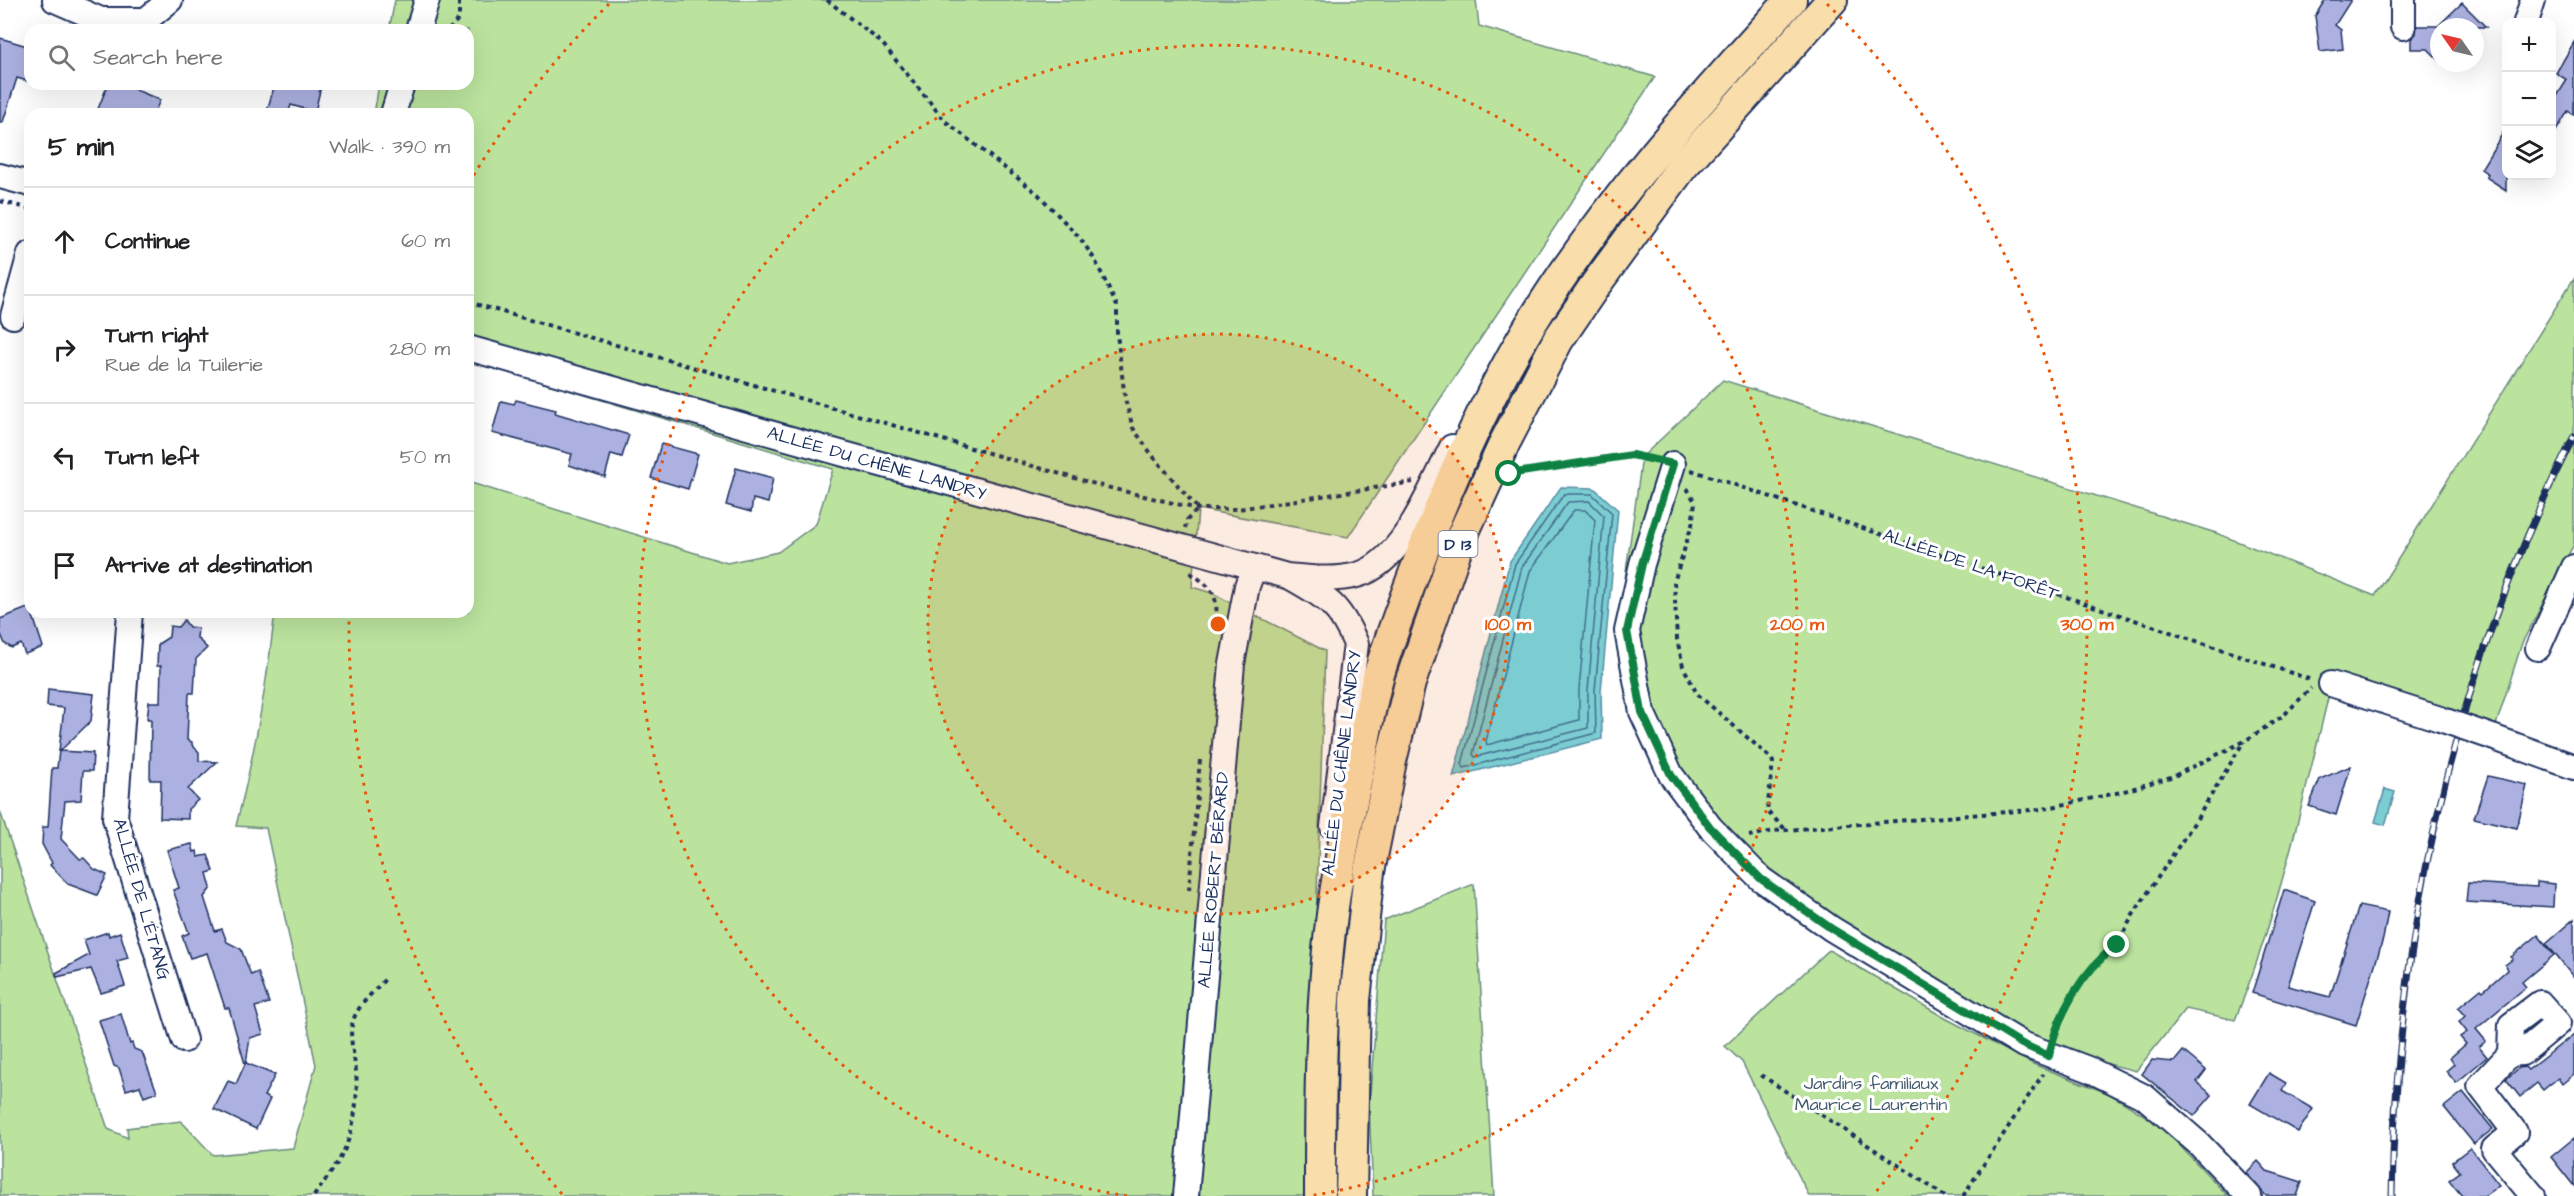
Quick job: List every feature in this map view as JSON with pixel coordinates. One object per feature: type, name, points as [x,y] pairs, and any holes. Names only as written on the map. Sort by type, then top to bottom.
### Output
[{"type":"main road","name":"D 13","points":[[1320,1196],[1323,1014],[1328,947],[1344,842],[1377,681],[1447,491],[1501,375],[1531,324],[1610,211],[1695,104],[1791,0]]},
{"type":"main road","name":"D 13","points":[[1352,1196],[1355,1000],[1369,872],[1391,761],[1410,683],[1457,547],[1505,442],[1558,340],[1596,284],[1682,167],[1832,0]]},
{"type":"street","points":[[55,0],[101,20],[146,20],[170,0]]},
{"type":"street","points":[[420,24],[428,0]]},
{"type":"street","points":[[2403,0],[2403,27]]},
{"type":"street","points":[[2527,18],[2533,0]]},
{"type":"street","points":[[395,108],[400,90]]},
{"type":"street","points":[[0,176],[24,182]]},
{"type":"street","points":[[14,319],[24,278]]},
{"type":"street","name":"ALLÉE DU CHÊNE LANDRY","points":[[474,350],[1287,576],[1316,578],[1357,575],[1380,562],[1411,529],[1467,415],[1501,375]]},
{"type":"street","points":[[1673,464],[1642,564],[1627,631],[1642,712],[1671,775],[1710,827],[1761,879],[1832,929],[2022,1044],[2088,1069],[2145,1097],[2199,1144],[2249,1196]]},
{"type":"street","name":"ALLÉE ROBERT BÉRARD","points":[[1186,1196],[1232,664],[1247,586],[1254,567]]},
{"type":"street","points":[[2538,648],[2574,567]]},
{"type":"street","name":"ALLÉE DU CHÊNE LANDRY","points":[[1287,576],[1334,604],[1346,621],[1356,644],[1324,894],[1328,947]]},
{"type":"street","name":"ALLÉE DE L’ÉTANG","points":[[130,618],[115,818],[184,1040]]},
{"type":"street","points":[[2324,683],[2440,719],[2574,767]]},
{"type":"street","points":[[2510,1054],[2480,1086],[2515,1132],[2494,1149],[2533,1196]]},
{"type":"path","points":[[454,24],[459,18],[459,0]]},
{"type":"path","points":[[827,0],[882,43],[945,121],[1038,194],[1080,238],[1095,260],[1118,306],[1118,345],[1125,399],[1134,428],[1152,455],[1198,509]]},
{"type":"path","points":[[0,201],[24,207]]},
{"type":"path","points":[[474,304],[1101,486],[1198,509],[1238,509],[1415,482]]},
{"type":"path","name":"ALLÉE DE LA FORÊT","points":[[1509,474],[1632,455],[1673,464],[2324,683]]},
{"type":"path","points":[[1673,464],[1695,502],[1692,525],[1674,582],[1677,639],[1683,666],[1697,694],[1771,758],[1773,762],[1767,812],[1786,830]]},
{"type":"path","points":[[1198,509],[1187,520],[1180,546],[1184,569],[1209,584],[1218,605],[1214,640]]},
{"type":"path","points":[[1730,848],[1752,834],[2043,809],[2121,792],[2174,776],[2245,741],[2284,715],[2324,683]]},
{"type":"path","points":[[1963,1196],[2046,1069],[2054,1034],[2077,987],[2101,957],[2117,945],[2133,915],[2198,818],[2245,741]]},
{"type":"path","points":[[1189,894],[1200,756]]},
{"type":"path","points":[[314,1196],[347,1145],[356,1090],[356,1066],[351,1030],[354,1018],[362,1004],[385,979]]},
{"type":"path","points":[[1761,1075],[1946,1196]]},
{"type":"green space","points":[[395,0],[1476,0],[1479,26],[1655,77],[1348,537],[1198,509],[1192,587],[1212,593],[1325,651],[1307,1196],[0,1196],[0,811],[108,1129],[128,1138],[127,1128],[181,1121],[213,1155],[293,1148],[316,1065],[266,828],[236,826],[259,720],[274,618],[474,618],[474,484],[727,563],[778,552],[816,524],[833,469],[474,362],[474,108],[375,108],[378,90],[474,90],[474,24],[390,24]]},
{"type":"green space","points":[[2574,278],[2574,544],[2522,643],[2490,744],[2330,690],[2277,898],[2235,1020],[2186,1009],[2136,1071],[2093,1060],[2023,1035],[1837,922],[1716,837],[1619,653],[1626,571],[1642,457],[1723,380],[2216,533],[2375,596]]},
{"type":"green space","points":[[1474,884],[1494,1196],[1373,1196],[1369,1106],[1384,920]]},
{"type":"green space","name":"Jardins familiaux Maurice Laurentin","points":[[1829,950],[1945,1018],[2033,1064],[2110,1094],[2160,1125],[2228,1196],[1809,1196],[1742,1062],[1725,1046]]},
{"type":"water","points":[[1561,487],[1594,488],[1618,510],[1601,691],[1602,739],[1453,777],[1510,561]]},
{"type":"water","points":[[2385,789],[2395,792],[2385,825],[2375,822]]},
{"type":"building","points":[[2325,0],[2351,0],[2335,25],[2341,30],[2343,49],[2320,52],[2315,16]]},
{"type":"building","points":[[2462,3],[2477,18],[2446,18]]},
{"type":"building","points":[[2417,26],[2430,26],[2430,51],[2411,49],[2411,39],[2416,34]]},
{"type":"building","points":[[0,38],[24,45],[24,80],[17,78],[3,122],[0,122]]},
{"type":"building","points":[[2574,42],[2574,115],[2568,111],[2556,131],[2556,98],[2567,80],[2556,73]]},
{"type":"building","points":[[106,90],[136,90],[160,100],[157,108],[98,108]]},
{"type":"building","points":[[273,90],[320,90],[316,108],[291,105],[290,108],[268,108]]},
{"type":"building","points":[[2502,135],[2502,180],[2506,180],[2506,190],[2486,177],[2488,174],[2481,169]]},
{"type":"building","points":[[516,400],[556,410],[555,413],[629,435],[622,457],[611,454],[605,477],[569,465],[572,454],[492,433],[501,401],[514,404]]},
{"type":"building","points":[[661,444],[698,454],[688,489],[651,478]]},
{"type":"building","points":[[736,468],[773,478],[768,503],[753,499],[751,512],[726,505]]},
{"type":"building","points":[[24,609],[24,618],[34,618],[43,647],[25,654],[21,644],[12,648],[5,644],[0,632],[0,619]]},
{"type":"building","points":[[184,620],[189,627],[198,628],[197,638],[207,648],[196,659],[194,693],[189,693],[187,740],[192,742],[199,752],[199,761],[217,762],[188,789],[198,800],[188,809],[188,819],[160,818],[161,780],[150,780],[151,719],[147,719],[149,702],[160,702],[161,666],[157,666],[158,644],[169,637],[170,626],[178,627]]},
{"type":"building","points":[[48,689],[94,694],[91,721],[60,751],[93,753],[92,771],[83,771],[81,800],[65,801],[61,839],[80,859],[84,858],[94,869],[107,875],[97,895],[68,884],[50,865],[52,863],[42,844],[43,827],[48,827],[52,768],[57,768],[64,708],[47,706]]},
{"type":"building","points":[[2351,766],[2336,815],[2309,806],[2320,779]]},
{"type":"building","points":[[2488,776],[2527,785],[2517,828],[2474,818]]},
{"type":"building","points":[[192,844],[198,857],[208,855],[214,871],[207,873],[211,888],[204,897],[215,931],[222,929],[227,942],[241,949],[251,975],[258,972],[269,1003],[255,1007],[263,1034],[250,1038],[246,1063],[275,1075],[264,1096],[270,1099],[256,1129],[214,1109],[228,1081],[236,1084],[245,1064],[229,1008],[225,1008],[207,953],[190,958],[182,936],[189,933],[173,890],[179,888],[167,850]]},
{"type":"building","points":[[2537,882],[2554,884],[2553,907],[2466,902],[2468,883],[2537,887]]},
{"type":"building","points":[[2284,890],[2315,901],[2288,986],[2330,997],[2359,906],[2388,912],[2383,939],[2356,1025],[2252,993]]},
{"type":"building","points":[[2574,919],[2574,978],[2546,943]]},
{"type":"building","points":[[108,932],[109,936],[120,932],[128,958],[117,961],[125,986],[101,993],[91,969],[57,977],[56,973],[89,955],[84,940]]},
{"type":"building","points":[[2538,935],[2554,955],[2522,982],[2526,987],[2476,1029],[2486,1041],[2479,1047],[2487,1057],[2456,1083],[2446,1071],[2454,1064],[2450,1058],[2466,1044],[2460,1037],[2467,1032],[2459,1022],[2465,1016],[2458,1008],[2481,989],[2483,991],[2507,970],[2505,965],[2513,959],[2511,957]]},
{"type":"building","points":[[121,1014],[130,1044],[132,1043],[134,1049],[142,1052],[157,1092],[144,1097],[140,1086],[126,1090],[119,1068],[114,1066],[99,1020]]},
{"type":"building","points":[[2574,1034],[2574,1074],[2562,1084],[2558,1078],[2543,1090],[2537,1083],[2520,1097],[2506,1079],[2519,1068],[2525,1067],[2528,1070]]},
{"type":"building","points":[[2183,1051],[2206,1070],[2197,1082],[2212,1095],[2194,1116],[2142,1074],[2152,1060],[2174,1062]]},
{"type":"building","points":[[2269,1073],[2286,1083],[2282,1091],[2313,1109],[2298,1132],[2250,1104]]},
{"type":"building","points":[[2463,1092],[2493,1129],[2474,1144],[2444,1107]]},
{"type":"building","points":[[2574,1138],[2574,1186],[2551,1157]]},
{"type":"building","points":[[2470,1148],[2499,1185],[2484,1196],[2462,1196],[2449,1180],[2460,1172],[2452,1162]]},
{"type":"building","points":[[2258,1161],[2267,1171],[2302,1182],[2297,1196],[2266,1196],[2246,1173]]},
{"type":"railway","points":[[2392,1196],[2396,1097],[2405,999],[2420,902],[2440,806],[2465,711],[2496,617],[2532,526],[2574,436]]},
{"type":"route","points":[[1509,474],[1632,455],[1673,464],[1642,564],[1627,631],[1642,712],[1671,775],[1710,827],[1761,879],[1832,929],[2022,1044],[2049,1056],[2054,1034],[2077,987],[2101,957],[2117,945]]}]
